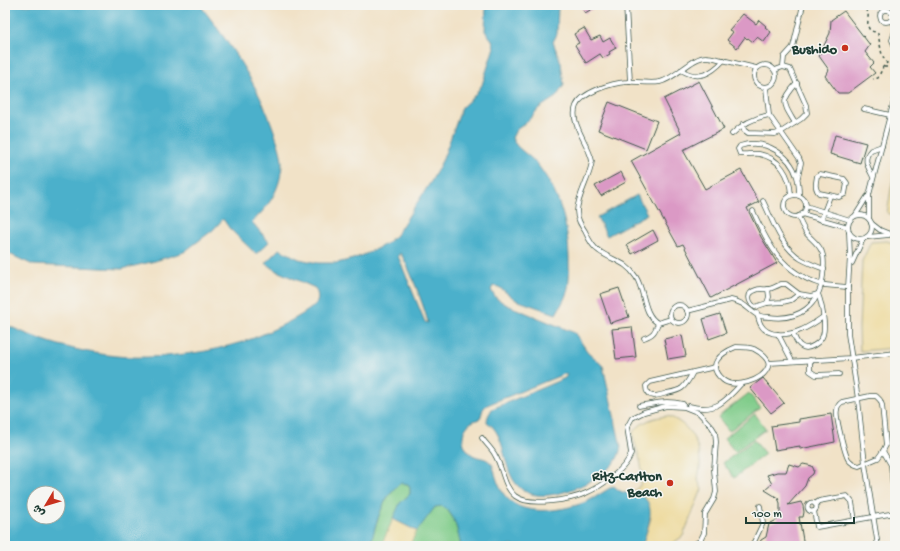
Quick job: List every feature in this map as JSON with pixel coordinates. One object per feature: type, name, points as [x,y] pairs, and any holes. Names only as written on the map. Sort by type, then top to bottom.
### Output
[{"type":"lane","points":[[626,5],[630,82]]},
{"type":"lane","points":[[783,67],[784,57],[793,47],[803,5]]},
{"type":"lane","points":[[883,5],[884,10]]},
{"type":"lane","points":[[884,10],[891,11],[895,8]]},
{"type":"lane","points":[[884,10],[880,14],[881,20],[884,22],[891,21]]},
{"type":"lane","points":[[891,11],[893,15],[891,21]]},
{"type":"lane","points":[[891,21],[895,26]]},
{"type":"lane","points":[[895,31],[892,40],[895,47]]},
{"type":"lane","points":[[671,319],[658,323],[653,321],[642,289],[630,268],[622,262],[599,251],[594,246],[580,224],[577,212],[592,161],[591,155],[576,121],[574,113],[576,106],[586,95],[606,86],[630,82],[663,81],[705,57],[756,68]]},
{"type":"lane","points":[[682,70],[694,76],[704,75],[711,72],[724,60]]},
{"type":"lane","points":[[766,64],[772,66],[775,70],[777,76],[776,81],[772,86],[766,88],[756,84],[754,73],[756,68],[766,64]]},
{"type":"lane","points":[[743,124],[744,130],[748,133],[772,135],[781,132],[804,116],[807,109],[790,69],[783,67],[775,70]]},
{"type":"lane","points":[[795,123],[787,109],[785,100],[786,95],[797,83]]},
{"type":"lane","points":[[766,88],[769,115],[800,158],[798,178],[799,196]]},
{"type":"lane","points":[[850,267],[865,238],[871,231],[869,195],[895,98]]},
{"type":"lane","points":[[864,109],[890,115]]},
{"type":"lane","points":[[732,134],[743,124],[769,115]]},
{"type":"lane","points":[[791,195],[789,178],[781,166],[768,156],[758,154],[740,154],[738,149],[742,145],[759,145],[775,149],[788,159],[798,178]]},
{"type":"lane","points":[[873,178],[866,162],[866,158],[871,150],[882,146]]},
{"type":"lane","points":[[818,175],[846,180],[846,190],[842,196],[830,196],[817,191],[816,185],[818,175]]},
{"type":"lane","points":[[791,195],[799,196],[804,201],[806,206],[824,212],[852,218],[862,216],[880,230],[893,235],[855,238],[848,230],[821,220],[800,215],[789,215],[784,208],[786,199],[791,195]]},
{"type":"lane","points":[[869,195],[852,218],[848,230],[850,267],[848,287],[848,334],[858,399],[865,464],[878,546]]},
{"type":"lane","points":[[821,220],[830,196]]},
{"type":"lane","points":[[763,202],[790,250],[800,258],[824,269]]},
{"type":"lane","points":[[800,215],[806,206]]},
{"type":"lane","points":[[753,211],[775,254],[793,270],[802,276],[821,284],[848,287]]},
{"type":"lane","points":[[687,311],[731,300],[738,301],[758,315],[779,318],[798,314],[808,308],[814,302],[818,294],[824,269],[824,261],[822,252],[806,232],[800,215]]},
{"type":"lane","points":[[818,294],[811,296],[799,294],[786,284],[781,284],[768,289],[758,289],[753,291],[749,300],[755,307],[764,330],[772,333],[793,333],[823,318]]},
{"type":"lane","points":[[767,303],[769,297],[768,289]]},
{"type":"lane","points":[[755,307],[767,303],[791,300],[799,294]]},
{"type":"lane","points":[[793,333],[796,341],[802,348],[807,348],[821,340],[823,335],[823,306],[818,294]]},
{"type":"lane","points":[[676,305],[685,307],[687,311],[688,316],[685,321],[680,324],[675,323],[671,319],[670,311],[676,305]]},
{"type":"lane","points":[[644,338],[651,336],[654,333],[658,323]]},
{"type":"lane","points":[[778,334],[792,361]]},
{"type":"lane","points":[[736,347],[754,349],[765,357],[769,363],[768,368],[763,374],[755,379],[741,384],[724,381],[718,375],[716,368],[716,362],[721,355],[736,347]]},
{"type":"lane","points":[[769,363],[851,358],[895,353]]},
{"type":"lane","points":[[810,360],[810,371],[816,375],[839,374]]},
{"type":"lane","points":[[693,372],[687,382],[678,390],[653,397],[649,395],[646,390],[646,386],[650,382],[693,372],[716,368]]},
{"type":"lane","points":[[482,438],[495,454],[511,492],[516,496],[520,499],[529,501],[562,499],[587,492],[624,466],[631,453],[627,427],[638,414],[650,410],[678,406],[700,411],[722,404],[741,384]]},
{"type":"lane","points":[[876,396],[880,400],[882,405],[886,444],[878,458],[859,466],[849,461],[837,415],[837,408],[839,404],[858,399],[876,396]]},
{"type":"lane","points":[[639,406],[672,401],[700,411],[715,432],[715,496],[705,514],[704,533],[700,540],[691,546]]},
{"type":"lane","points":[[648,405],[650,410]]},
{"type":"lane","points":[[883,451],[891,465],[895,510]]},
{"type":"lane","points":[[855,521],[852,502],[847,496],[819,501],[816,504],[814,511],[817,527],[855,521],[874,517],[895,514]]},
{"type":"lane","points":[[814,511],[810,511],[807,506],[810,502],[816,504]]},
{"type":"lane","points":[[752,546],[763,523],[760,506]]},
{"type":"path","points":[[862,5],[868,12],[867,25],[871,32],[876,32],[878,34],[882,55],[887,63],[883,67],[878,78],[873,79]]},
{"type":"path","points":[[883,67],[895,67]]},
{"type":"path","points":[[895,81],[893,88],[895,91]]},
{"type":"green space","points":[[749,393],[760,408],[729,431],[718,417]]},
{"type":"green space","points":[[755,414],[766,429],[735,452],[724,438]]},
{"type":"green space","points":[[754,440],[765,454],[734,478],[723,463]]},
{"type":"green space","points":[[401,483],[408,484],[410,494],[400,503],[417,530],[435,507],[442,506],[447,510],[453,519],[461,546],[370,546],[377,520],[384,503],[394,489]]},
{"type":"sand","points":[[895,166],[895,215],[887,213]]},
{"type":"sand","points":[[887,241],[895,244],[895,348],[860,351],[859,329],[862,261],[871,242]]},
{"type":"sand","name":"Ritz-Carlton Beach","points":[[668,416],[681,423],[691,433],[699,454],[700,464],[698,480],[702,489],[683,536],[669,546],[642,546],[651,518],[633,492],[638,488],[642,481],[642,468],[633,437],[633,432],[640,425],[649,420]]},
{"type":"sand","points":[[393,519],[417,531],[409,546],[381,546]]},
{"type":"water","points":[[5,5],[200,5],[242,65],[260,97],[279,147],[282,164],[277,188],[269,203],[252,222],[269,242],[256,254],[230,229],[223,219],[213,230],[184,252],[122,269],[33,265],[5,252]]},
{"type":"water","points":[[486,5],[558,5],[557,34],[553,42],[561,63],[564,85],[556,97],[539,108],[526,123],[516,130],[512,138],[517,146],[537,164],[557,197],[567,232],[569,284],[564,300],[556,314],[516,300],[499,287],[493,286],[491,290],[496,298],[507,305],[575,333],[587,351],[603,366],[621,447],[616,460],[605,471],[594,479],[568,491],[541,495],[529,493],[519,487],[513,480],[509,472],[502,444],[494,428],[487,422],[488,416],[492,409],[565,378],[567,375],[564,374],[487,405],[483,409],[480,419],[469,424],[466,428],[463,438],[464,443],[472,455],[486,459],[491,463],[499,485],[505,496],[515,504],[524,508],[546,510],[569,507],[588,501],[614,486],[622,492],[634,492],[642,496],[647,501],[650,508],[650,515],[642,546],[461,546],[453,518],[447,509],[442,506],[435,507],[417,531],[393,519],[400,503],[410,494],[408,484],[401,483],[394,488],[384,503],[377,520],[370,546],[5,546],[5,324],[34,337],[80,350],[112,356],[148,357],[212,350],[229,346],[257,337],[306,312],[313,307],[318,300],[315,288],[279,272],[265,263],[279,249],[299,259],[318,263],[337,263],[368,253],[386,244],[396,235],[432,180],[443,159],[462,107],[473,97],[482,85],[494,47],[492,40],[485,31]],"holes":[[[400,253],[416,286],[428,323],[425,322],[398,256]]]},
{"type":"water","points":[[637,195],[647,214],[607,236],[597,217]]},
{"type":"building","points":[[580,5],[599,5],[585,13]]},
{"type":"building","name":"Bushido","points":[[844,11],[870,45],[865,52],[874,63],[870,67],[875,73],[848,93],[838,93],[825,76],[829,70],[819,56],[830,33],[831,20]]},
{"type":"building","points":[[743,14],[756,24],[759,20],[771,32],[764,42],[757,37],[753,42],[745,37],[737,48],[727,40],[733,32],[729,30]]},
{"type":"building","points":[[584,28],[591,40],[600,36],[603,42],[610,38],[616,48],[603,58],[600,54],[586,63],[575,45],[579,43],[574,34]]},
{"type":"building","points":[[699,81],[724,129],[683,150],[705,189],[741,170],[759,202],[747,208],[761,237],[777,263],[711,298],[683,244],[678,246],[631,161],[681,133],[664,99]]},
{"type":"building","points":[[609,102],[657,121],[646,149],[598,130]]},
{"type":"building","points":[[835,135],[866,143],[860,163],[830,154]]},
{"type":"building","points":[[621,172],[626,182],[601,196],[595,186]]},
{"type":"building","points":[[653,230],[658,240],[632,254],[627,245]]},
{"type":"building","points":[[619,288],[629,317],[610,323],[600,294]]},
{"type":"building","points":[[720,314],[726,333],[709,339],[703,319]]},
{"type":"building","points":[[632,327],[636,357],[616,359],[612,329]]},
{"type":"building","points":[[682,335],[686,356],[668,359],[664,339]]},
{"type":"building","points":[[763,378],[784,403],[771,413],[750,388]]},
{"type":"building","points":[[831,414],[835,442],[800,449],[800,446],[775,450],[771,426],[799,422],[799,419]]},
{"type":"building","points":[[789,464],[799,467],[803,464],[808,465],[812,466],[814,470],[813,474],[808,478],[805,486],[788,505],[801,502],[803,506],[803,517],[799,517],[804,546],[758,546],[761,540],[766,537],[769,524],[777,520],[777,517],[782,514],[781,512],[780,514],[780,503],[778,498],[765,490],[772,484],[767,475],[777,472],[786,472]]},
{"type":"place","name":"Bushido","points":[[845,48]]},
{"type":"place","name":"Ritz-Carlton Beach","points":[[670,483]]}]
